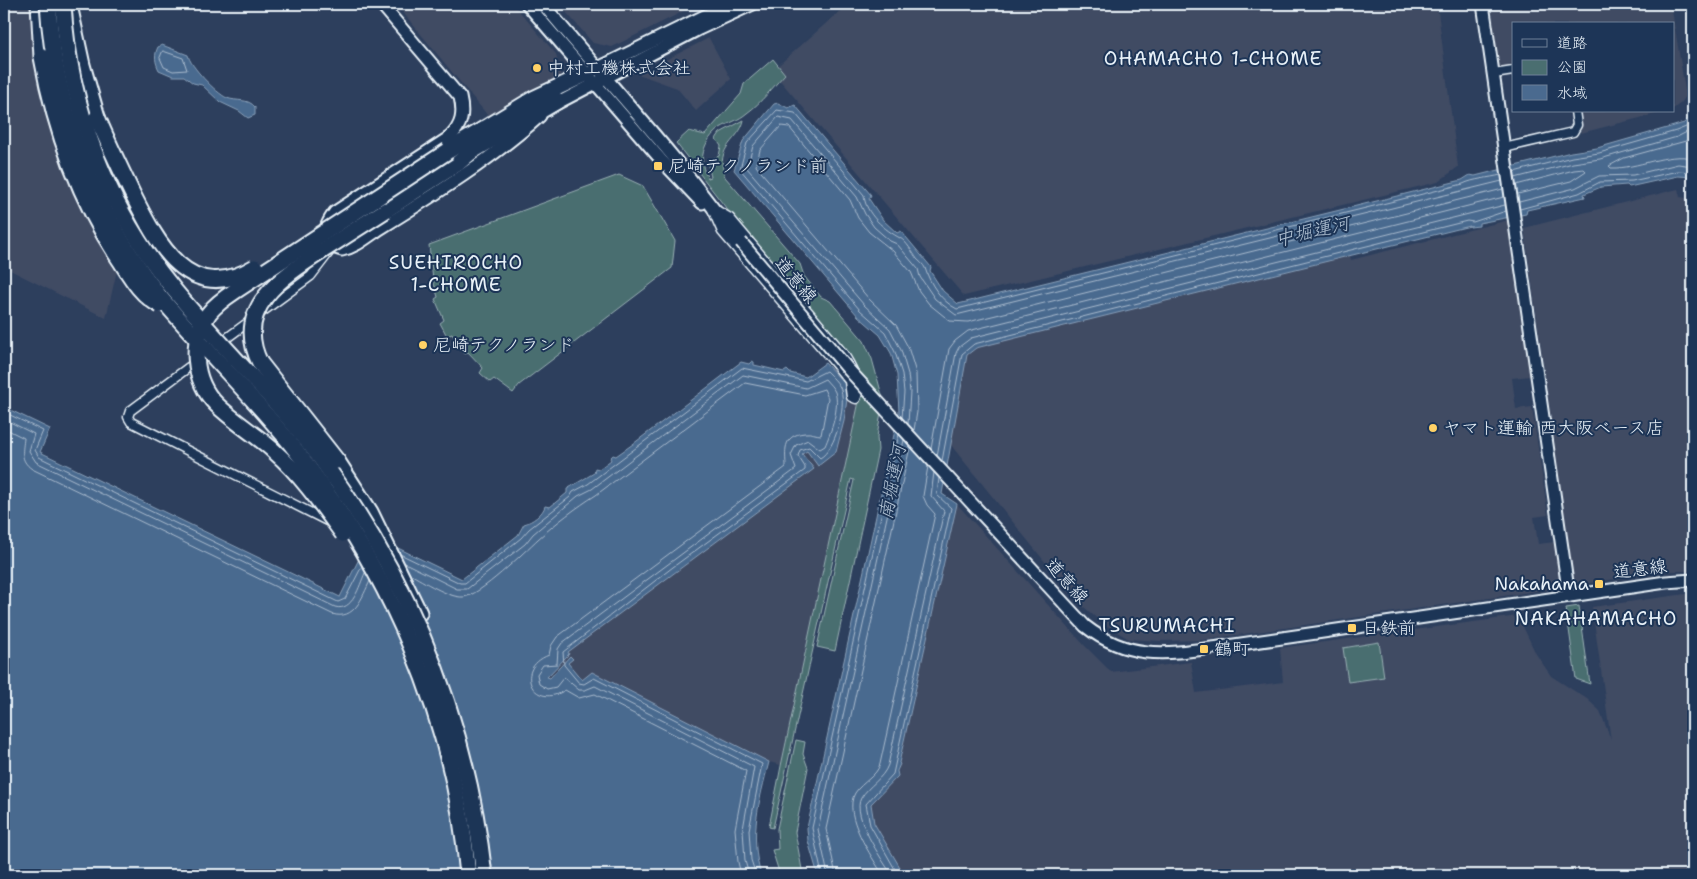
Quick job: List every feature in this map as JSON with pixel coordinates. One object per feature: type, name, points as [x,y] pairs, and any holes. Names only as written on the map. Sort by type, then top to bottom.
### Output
[{"type":"highway","points":[[39,4],[39,31],[47,83],[60,132],[80,186],[104,234],[131,278],[147,296],[165,307],[177,311],[198,312],[219,309],[234,302],[453,158]]},
{"type":"highway","points":[[48,4],[57,77],[70,128],[88,177],[114,228],[143,275],[160,297],[273,422],[325,491],[378,576],[407,637],[432,702],[452,769],[463,831],[468,875]]},
{"type":"highway","points":[[64,4],[68,48],[84,124],[103,173],[127,221],[173,289],[284,413],[320,458],[357,512],[407,600],[444,689]]},
{"type":"highway","points":[[69,4],[89,93],[108,144],[158,243],[171,260],[187,271],[212,279],[236,276],[301,238],[380,196],[453,158],[470,152],[557,101]]},
{"type":"highway","points":[[484,875],[469,780],[426,629],[370,512],[337,461],[263,369],[255,351],[253,330],[261,303],[280,280],[535,98],[596,75]]},
{"type":"highway","points":[[380,196],[251,280],[216,306],[200,330],[197,342],[197,364],[203,386],[215,403],[275,452],[315,495],[358,556],[407,637]]},
{"type":"street","points":[[381,4],[460,97],[463,115],[457,130],[450,137],[335,212],[329,219],[325,234],[326,244],[332,248],[348,249],[434,195],[523,132],[557,101],[596,75],[728,4]]},
{"type":"street","points":[[527,4],[596,75]]},
{"type":"street","points":[[543,4],[596,75]]},
{"type":"street","points":[[596,75],[753,4]]},
{"type":"street","points":[[1483,4],[1569,596]]},
{"type":"street","points":[[1494,74],[1512,71]]},
{"type":"street","name":"道意線","points":[[596,75],[663,162],[702,203],[711,207],[848,369],[1085,626],[1106,642],[1148,654],[1166,654],[1693,580]]},
{"type":"street","points":[[1504,148],[1573,132],[1577,125],[1575,112]]},
{"type":"street","points":[[711,207],[730,218],[843,352],[853,368],[858,393],[856,399],[851,397],[849,381],[838,367],[722,232],[711,207]]},
{"type":"street","points":[[332,248],[311,276],[130,411],[128,417],[131,422],[360,537]]},
{"type":"shaded area","points":[[4,4],[31,4],[42,93],[56,149],[75,196],[93,232],[117,270],[106,318],[4,267]]},
{"type":"shaded area","points":[[396,4],[513,4],[556,54],[561,78],[489,117]]},
{"type":"shaded area","points":[[559,4],[698,4],[612,47],[593,43]]},
{"type":"shaded area","points":[[848,4],[1437,4],[1458,167],[1438,182],[964,296],[772,71]]},
{"type":"shaded area","points":[[1491,4],[1671,4],[1674,22],[1512,22],[1512,67],[1499,69]]},
{"type":"shaded area","points":[[1674,22],[1686,96],[1674,108]]},
{"type":"shaded area","points":[[709,38],[731,79],[696,111],[677,88],[638,74]]},
{"type":"shaded area","points":[[1577,112],[1663,112],[1581,133]]},
{"type":"shaded area","points":[[1678,189],[1680,197],[1693,199],[1693,571],[1667,571],[1577,585],[1574,582],[1524,228]]},
{"type":"shaded area","points":[[1509,220],[1530,376],[1512,378],[1516,409],[1532,407],[1548,515],[1534,517],[1538,544],[1555,542],[1560,585],[1558,588],[1203,640],[1160,641],[1129,639],[1102,623],[1075,599],[950,444],[967,355],[976,348],[1350,255],[1351,260]]},
{"type":"shaded area","points":[[847,399],[859,402],[781,765],[769,762],[592,672],[582,680],[568,662],[570,656],[549,678],[547,677],[569,654],[568,652],[813,469],[802,454],[807,451],[829,458],[836,452],[844,421]]},
{"type":"shaded area","points":[[957,504],[1085,646],[1111,672],[1191,662],[1196,693],[1283,682],[1280,648],[1518,616],[1536,654],[1551,676],[1587,699],[1600,711],[1611,740],[1592,607],[1693,593],[1693,875],[915,875],[901,869],[874,823],[871,804],[898,776],[899,764]]},
{"type":"green space","points":[[773,59],[785,74],[752,109],[741,118],[720,128],[709,139],[702,158],[705,172],[708,178],[711,177],[707,161],[719,156],[721,146],[716,139],[720,133],[744,120],[742,127],[725,150],[722,166],[725,177],[800,264],[804,276],[821,297],[830,301],[864,341],[872,359],[883,399],[877,437],[878,450],[835,651],[817,647],[854,480],[851,479],[773,828],[769,827],[781,766],[861,392],[852,362],[845,349],[733,217],[676,143],[689,131],[705,135],[741,94],[744,84]]},
{"type":"green space","points":[[619,175],[643,186],[675,241],[672,268],[519,385],[513,393],[494,379],[490,382],[480,373],[483,368],[468,352],[465,354],[452,334],[447,336],[440,323],[444,320],[435,299],[438,297],[433,280],[429,245]]},
{"type":"green space","points":[[1579,606],[1590,684],[1576,679],[1566,608]]},
{"type":"green space","points":[[1379,642],[1384,677],[1348,682],[1343,648]]},
{"type":"green space","points":[[796,740],[805,742],[803,754],[808,768],[795,832],[803,875],[780,875],[772,850],[778,849],[777,829]]},
{"type":"water","points":[[162,45],[188,55],[193,66],[217,91],[227,98],[249,102],[255,107],[255,115],[248,118],[239,111],[220,102],[202,85],[193,83],[184,76],[173,76],[159,70],[156,56],[158,47]]},
{"type":"water","points":[[778,103],[788,108],[795,105],[871,195],[869,199],[883,220],[897,233],[901,231],[931,267],[930,271],[943,291],[958,304],[1462,180],[1470,175],[1475,176],[1571,152],[1597,148],[1684,123],[1693,114],[1693,177],[1678,176],[1629,187],[1627,185],[1601,187],[1584,194],[1585,197],[1527,210],[1526,214],[1479,223],[1479,226],[1470,226],[976,348],[967,355],[942,494],[957,504],[897,771],[898,776],[871,804],[874,823],[901,869],[915,875],[818,875],[808,841],[807,828],[899,412],[897,375],[891,353],[880,335],[858,316],[734,170],[743,141],[774,104]]},
{"type":"water","points":[[752,361],[754,365],[784,372],[787,370],[790,373],[806,377],[825,363],[845,384],[847,399],[844,421],[836,452],[818,466],[807,451],[802,454],[814,469],[568,652],[569,654],[547,677],[550,678],[570,656],[573,659],[568,663],[582,680],[592,672],[769,762],[759,804],[756,832],[757,860],[761,875],[4,875],[4,407],[50,429],[40,452],[340,597],[371,535],[462,579],[518,535],[524,524],[537,517],[545,506],[550,507],[567,493],[567,489],[594,473],[595,468],[599,469],[611,460],[610,458],[613,455],[616,456],[633,444],[741,362],[749,364]]},
{"type":"place","name":"中村工機株式会社","points":[[537,68]]},
{"type":"place","name":"尼崎テクノランド前","points":[[658,166]]},
{"type":"place","name":"尼崎テクノランド","points":[[423,345]]},
{"type":"place","name":"ヤマト運輸 西大阪ベース店","points":[[1433,428]]},
{"type":"place","name":"Nakahama","points":[[1599,584]]},
{"type":"place","name":"日鉄前","points":[[1352,628]]},
{"type":"place","name":"鶴町","points":[[1204,649]]},
{"type":"district","name":"OHAMACHO 1-CHOME","points":[[1213,58]]},
{"type":"district","name":"SUEHIROCHO 1-CHOME","points":[[456,273]]},
{"type":"district","name":"NAKAHAMACHO","points":[[1596,618]]},
{"type":"district","name":"TSURUMACHI","points":[[1167,625]]},
{"type":"water label","name":"中堀運河","points":[[1312,231]]},
{"type":"water label","name":"南堀運河","points":[[892,482]]}]
